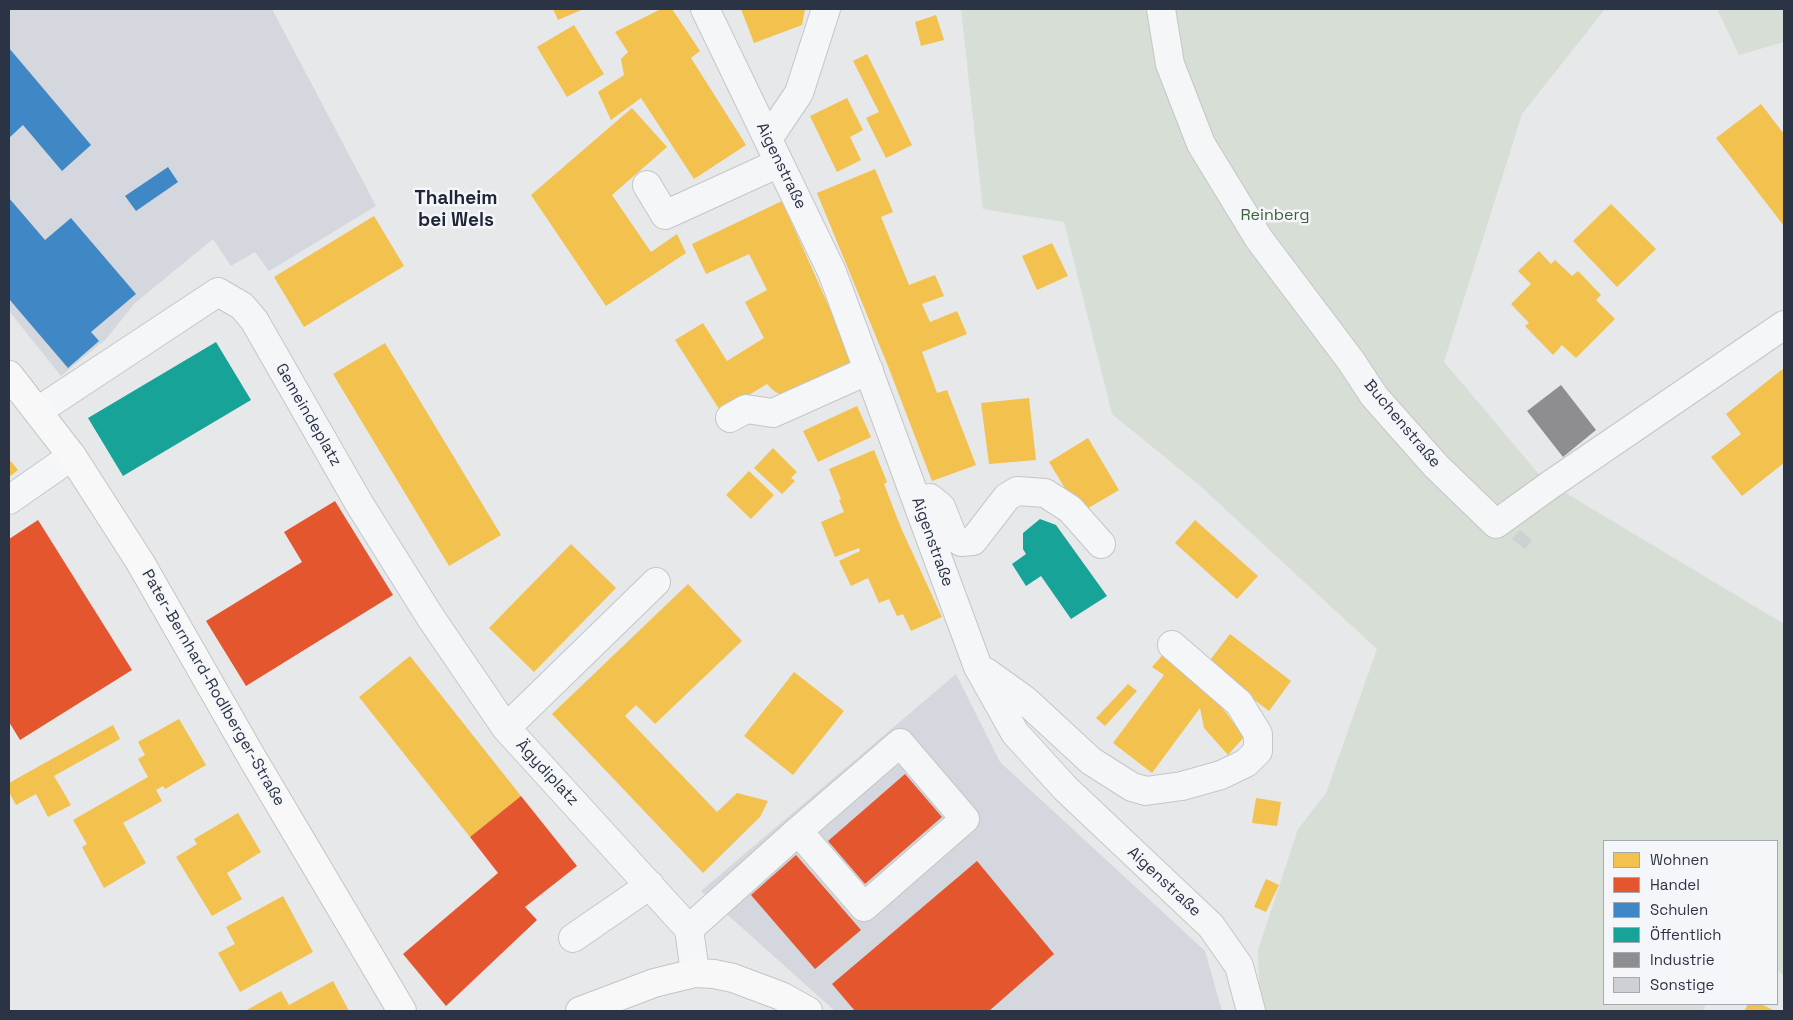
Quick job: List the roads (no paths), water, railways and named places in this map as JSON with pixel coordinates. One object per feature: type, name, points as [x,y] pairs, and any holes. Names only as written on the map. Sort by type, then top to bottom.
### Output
[{"type":"main road","name":"Pater-Bernhard-Rodlberger-Straße","points":[[9,375],[72,456],[140,562],[251,756],[402,1011]]},
{"type":"main road","points":[[580,1011],[654,983],[695,973],[733,978],[781,996],[808,1011]]},
{"type":"main road","points":[[756,988],[778,1011]]},
{"type":"street","name":"Aigenstraße","points":[[705,9],[832,272],[978,666],[1016,732],[1065,788],[1211,926],[1239,966],[1251,1011]]},
{"type":"street","points":[[768,138],[799,93],[826,9]]},
{"type":"street","name":"Buchenstraße","points":[[1161,9],[1170,64],[1201,144],[1259,239],[1351,361],[1374,396],[1436,466],[1496,524],[1550,484],[1784,325]]},
{"type":"street","points":[[647,185],[666,215],[780,163]]},
{"type":"street","name":"Gemeindeplatz","points":[[38,412],[218,292],[242,306],[254,320],[365,513],[431,618],[506,728]]},
{"type":"street","points":[[730,418],[746,410],[773,413],[869,370]]},
{"type":"street","points":[[9,500],[72,456]]},
{"type":"street","points":[[917,501],[930,498],[941,507],[953,538],[962,542],[973,541],[1006,497],[1017,490],[1044,493],[1070,509],[1102,544]]},
{"type":"street","name":"Ägydiplatz","points":[[656,582],[506,728],[690,929]]},
{"type":"street","points":[[978,666],[1025,700],[1091,761],[1132,787],[1146,791],[1182,786],[1221,775],[1246,763],[1258,752],[1258,734],[1239,703],[1172,645]]},
{"type":"street","points":[[695,973],[690,929],[798,831],[900,742],[965,818],[864,907],[798,831]]},
{"type":"street","points":[[573,938],[650,885]]},
{"type":"district","name":"Thalheim bei Wels","points":[[456,210]]},
{"type":"park label","name":"Reinberg","points":[[1275,216]]}]
